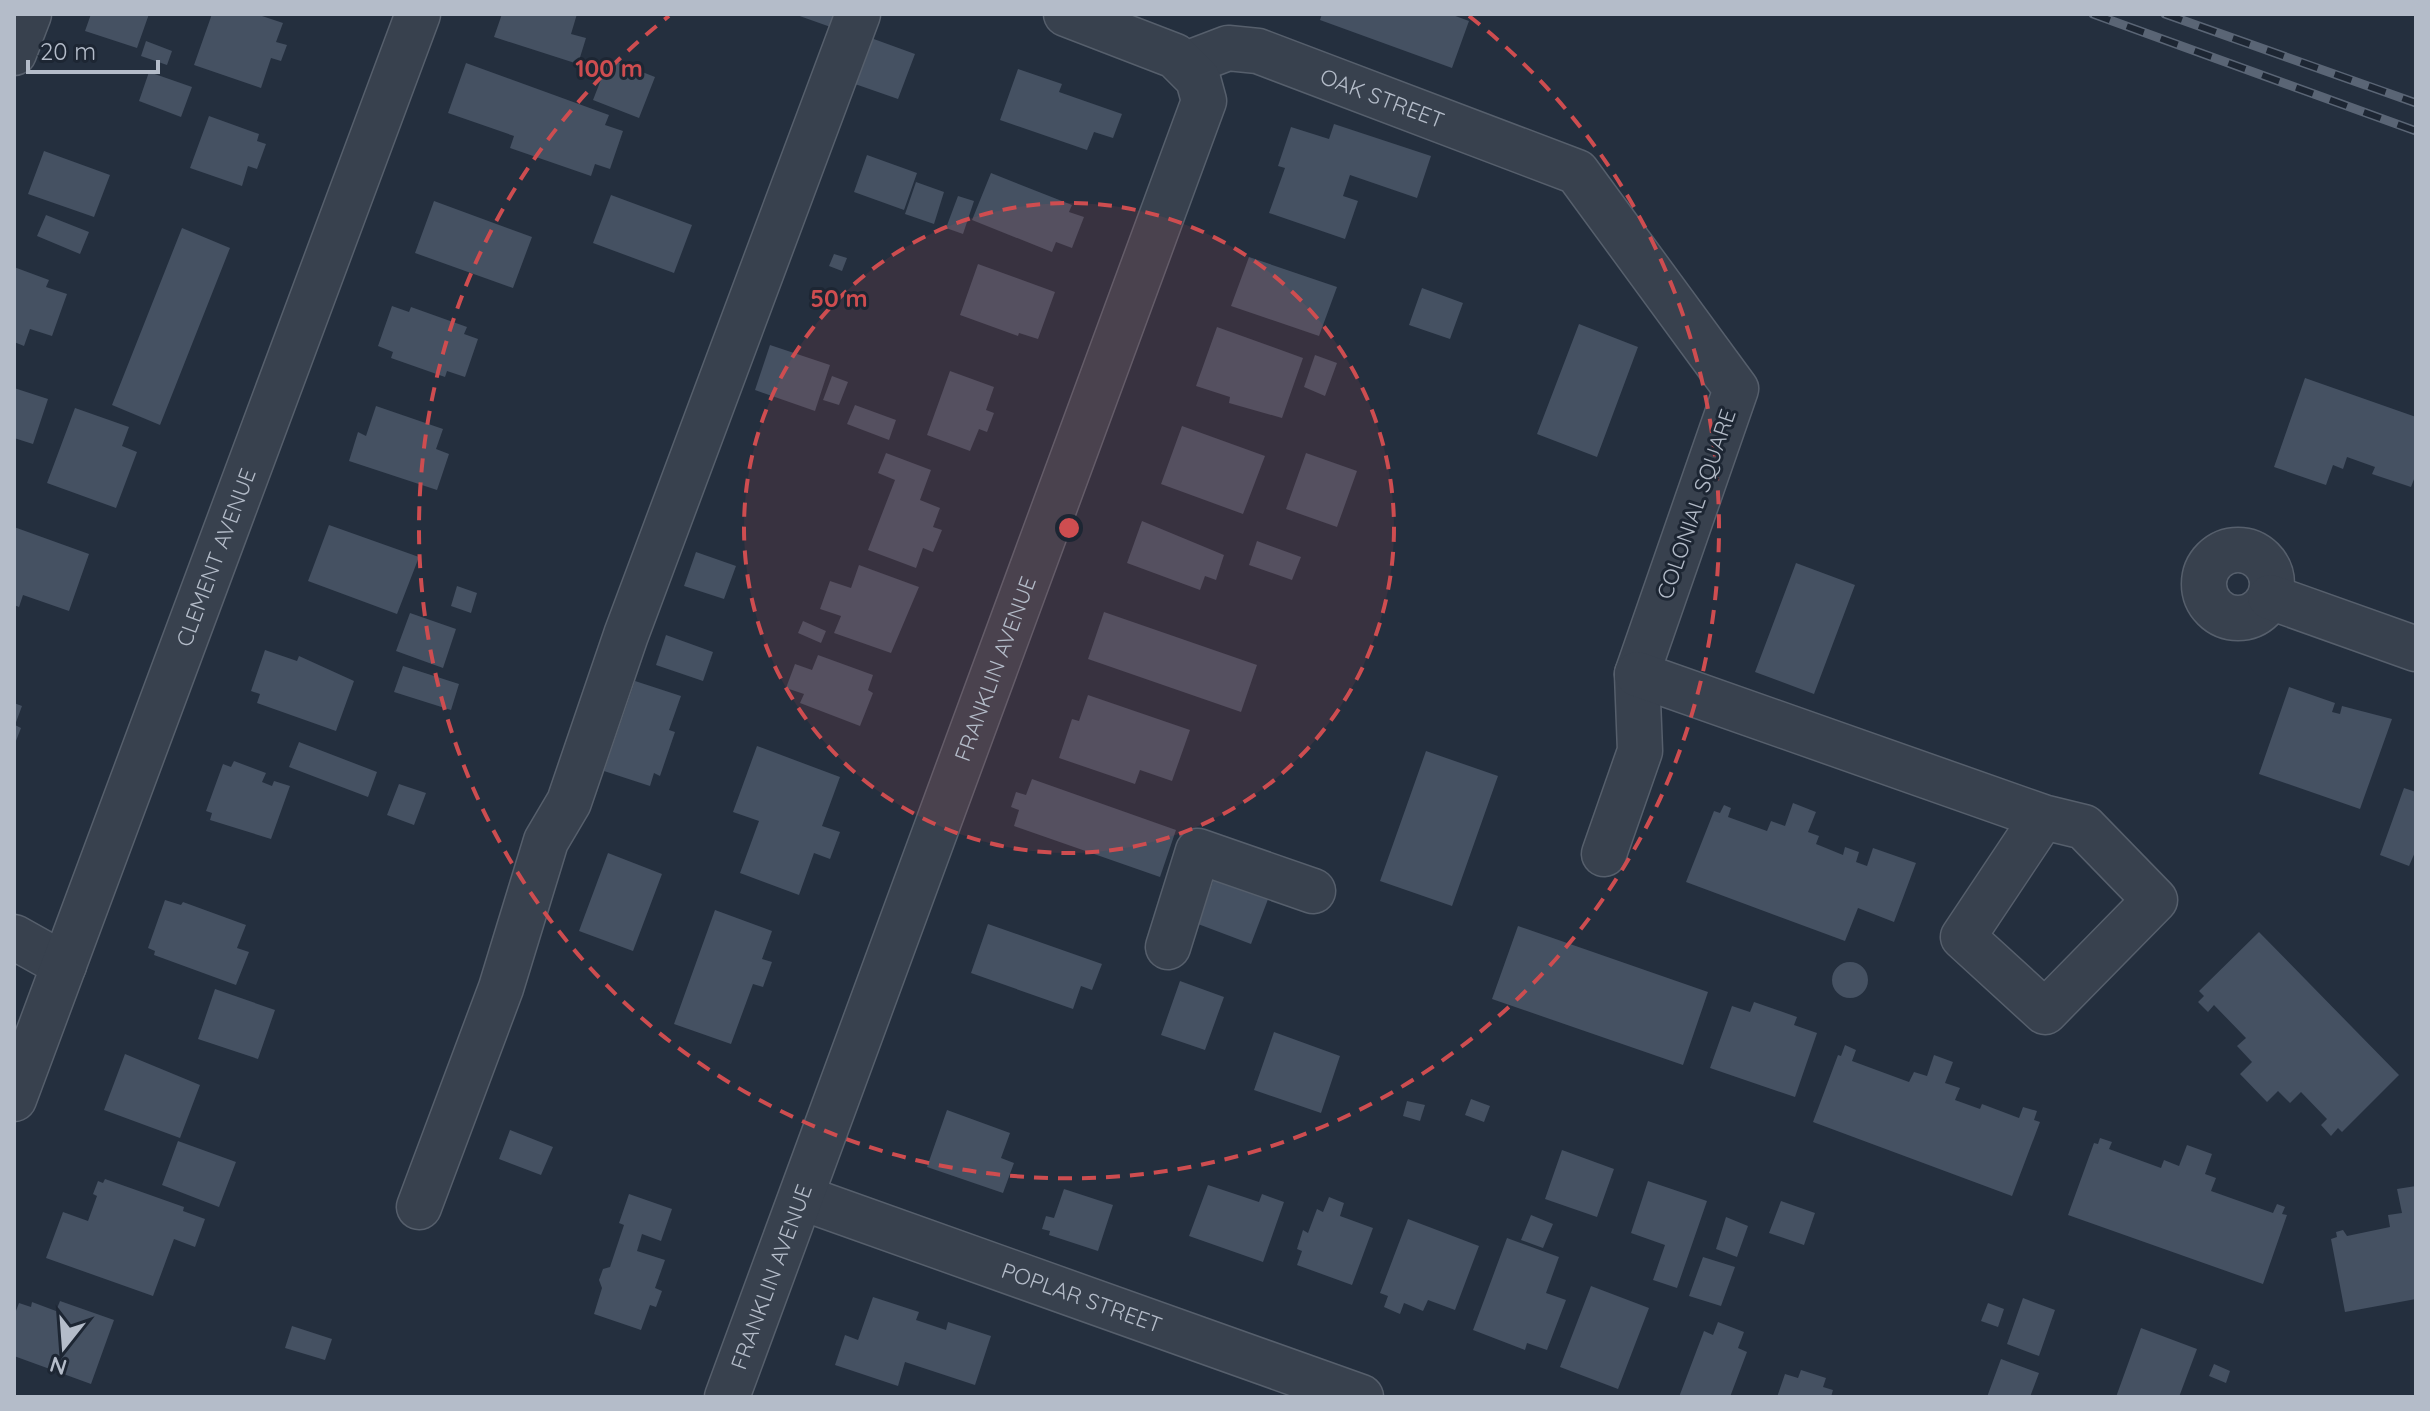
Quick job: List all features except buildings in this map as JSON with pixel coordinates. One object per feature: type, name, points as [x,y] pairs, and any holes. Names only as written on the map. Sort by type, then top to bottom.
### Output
[{"type":"street","name":"CLEMENT AVENUE","points":[[14,1099],[418,14]]},
{"type":"street","points":[[419,1207],[501,988],[546,841],[569,802],[648,576],[858,14]]},
{"type":"street","points":[[1066,14],[1175,56],[1186,64]]},
{"type":"street","name":"OAK STREET","points":[[1186,64],[1228,48],[1258,51],[1577,172]]},
{"type":"street","name":"FRANKLIN AVENUE","points":[[727,1397],[803,1198],[1204,101],[1198,79],[1186,64]]},
{"type":"street","name":"COLONIAL SQUARE","points":[[1577,172],[1736,389],[1642,660]]},
{"type":"street","points":[[2270,597],[2416,649]]},
{"type":"street","points":[[1604,854],[1640,751],[1642,660],[2043,817],[2084,827],[2155,900],[2045,1012],[1963,937],[2043,817]]},
{"type":"street","points":[[1168,947],[1198,851],[1313,891]]},
{"type":"street","points":[[14,937],[64,965]]},
{"type":"street","name":"POPLAR STREET","points":[[803,1198],[1361,1397]]},
{"type":"railway","points":[[2093,14],[2416,131]]},
{"type":"railway","points":[[2165,14],[2416,103]]}]
